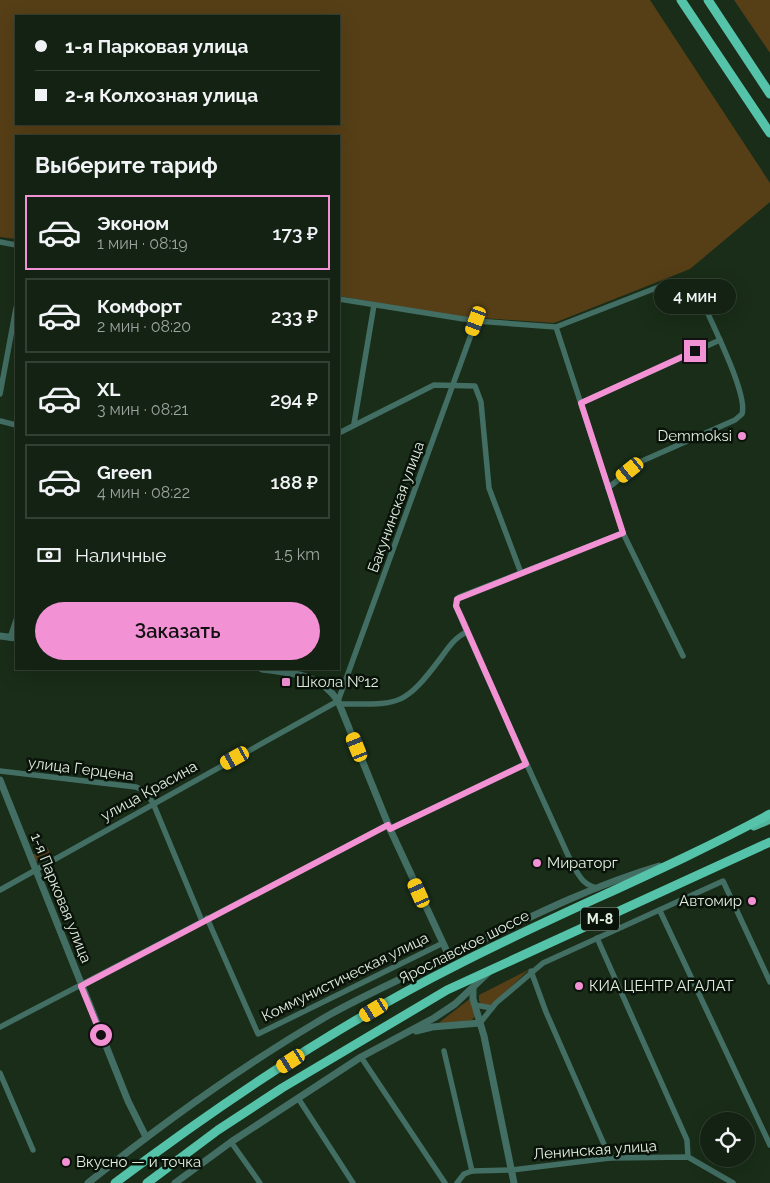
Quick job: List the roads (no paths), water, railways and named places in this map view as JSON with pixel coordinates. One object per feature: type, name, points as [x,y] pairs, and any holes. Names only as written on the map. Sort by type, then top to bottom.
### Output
[{"type":"highway","points":[[682,0],[770,133]]},
{"type":"highway","points":[[708,0],[770,94]]},
{"type":"highway","points":[[729,838],[770,814]]},
{"type":"highway","name":"Ярославское шоссе","points":[[115,1183],[257,1083],[391,1000],[453,966],[674,861],[729,838]]},
{"type":"highway","name":"Ярославское шоссе","points":[[147,1183],[218,1130],[282,1088],[447,990],[770,842]]},
{"type":"main road","name":"Ярославское шоссе","points":[[729,838],[770,819]]},
{"type":"street","points":[[0,242],[15,245]]},
{"type":"street","points":[[340,299],[476,321],[556,327],[674,281]]},
{"type":"street","points":[[354,424],[374,305]]},
{"type":"street","points":[[608,488],[642,461],[736,420],[742,414],[743,404],[739,388],[705,307]]},
{"type":"street","points":[[0,394],[15,313]]},
{"type":"street","name":"Бакунинская улица","points":[[339,702],[476,321]]},
{"type":"street","points":[[556,327],[623,533],[683,656]]},
{"type":"street","points":[[581,403],[720,340]]},
{"type":"street","points":[[340,432],[434,385],[475,386],[478,391],[489,488],[521,573]]},
{"type":"street","points":[[0,421],[15,425]]},
{"type":"street","points":[[598,888],[592,887],[582,880],[572,864],[456,606],[457,599],[623,533]]},
{"type":"street","name":"улица Красина","points":[[0,890],[153,803],[339,702],[383,704],[397,702],[409,696],[418,688],[457,638],[467,632]]},
{"type":"street","points":[[0,636],[13,638]]},
{"type":"street","points":[[284,670],[319,681],[332,692],[339,702],[389,827],[449,956]]},
{"type":"street","points":[[0,1027],[389,827],[526,764]]},
{"type":"street","name":"улица Герцена","points":[[0,771],[136,787],[145,791],[153,803]]},
{"type":"street","name":"1-я Парковая улица","points":[[0,780],[34,871],[128,1101],[146,1137]]},
{"type":"street","points":[[153,803],[205,920]]},
{"type":"street","points":[[88,1183],[146,1137],[290,1038],[332,1014],[534,914],[628,875],[674,861]]},
{"type":"street","points":[[579,895],[582,880]]},
{"type":"street","points":[[408,1034],[432,1027],[480,1023],[492,1008],[531,971],[596,938],[660,911],[723,881],[770,982]]},
{"type":"street","points":[[660,911],[770,1145]]},
{"type":"street","name":"Коммунистическая улица","points":[[205,920],[258,1034],[442,943]]},
{"type":"street","points":[[596,938],[687,1140],[688,1157],[733,1183]]},
{"type":"street","points":[[175,1183],[231,1142],[361,1057],[408,1034],[455,1004],[496,966]]},
{"type":"street","points":[[531,971],[550,1021],[610,1158]]},
{"type":"street","points":[[473,988],[475,1005],[514,1183]]},
{"type":"street","points":[[475,1005],[492,1008]]},
{"type":"street","points":[[444,1051],[472,1171],[464,1174],[457,1183]]},
{"type":"street","points":[[361,1057],[444,1183]]},
{"type":"street","points":[[0,1073],[33,1150]]},
{"type":"street","points":[[298,1098],[353,1183]]},
{"type":"street","points":[[231,1142],[260,1183]]},
{"type":"street","name":"Ленинская улица","points":[[472,1171],[512,1170],[610,1158],[688,1157]]},
{"type":"place","name":"Demmoksi","points":[[742,436]]},
{"type":"place","name":"Школа №12","points":[[286,682]]},
{"type":"place","name":"Мираторг","points":[[537,863]]},
{"type":"place","name":"Автомир","points":[[752,901]]},
{"type":"place","name":"КИА ЦЕНТР АГАЛАТ","points":[[579,986]]},
{"type":"place","name":"Вкусно — и точка","points":[[66,1162]]}]
